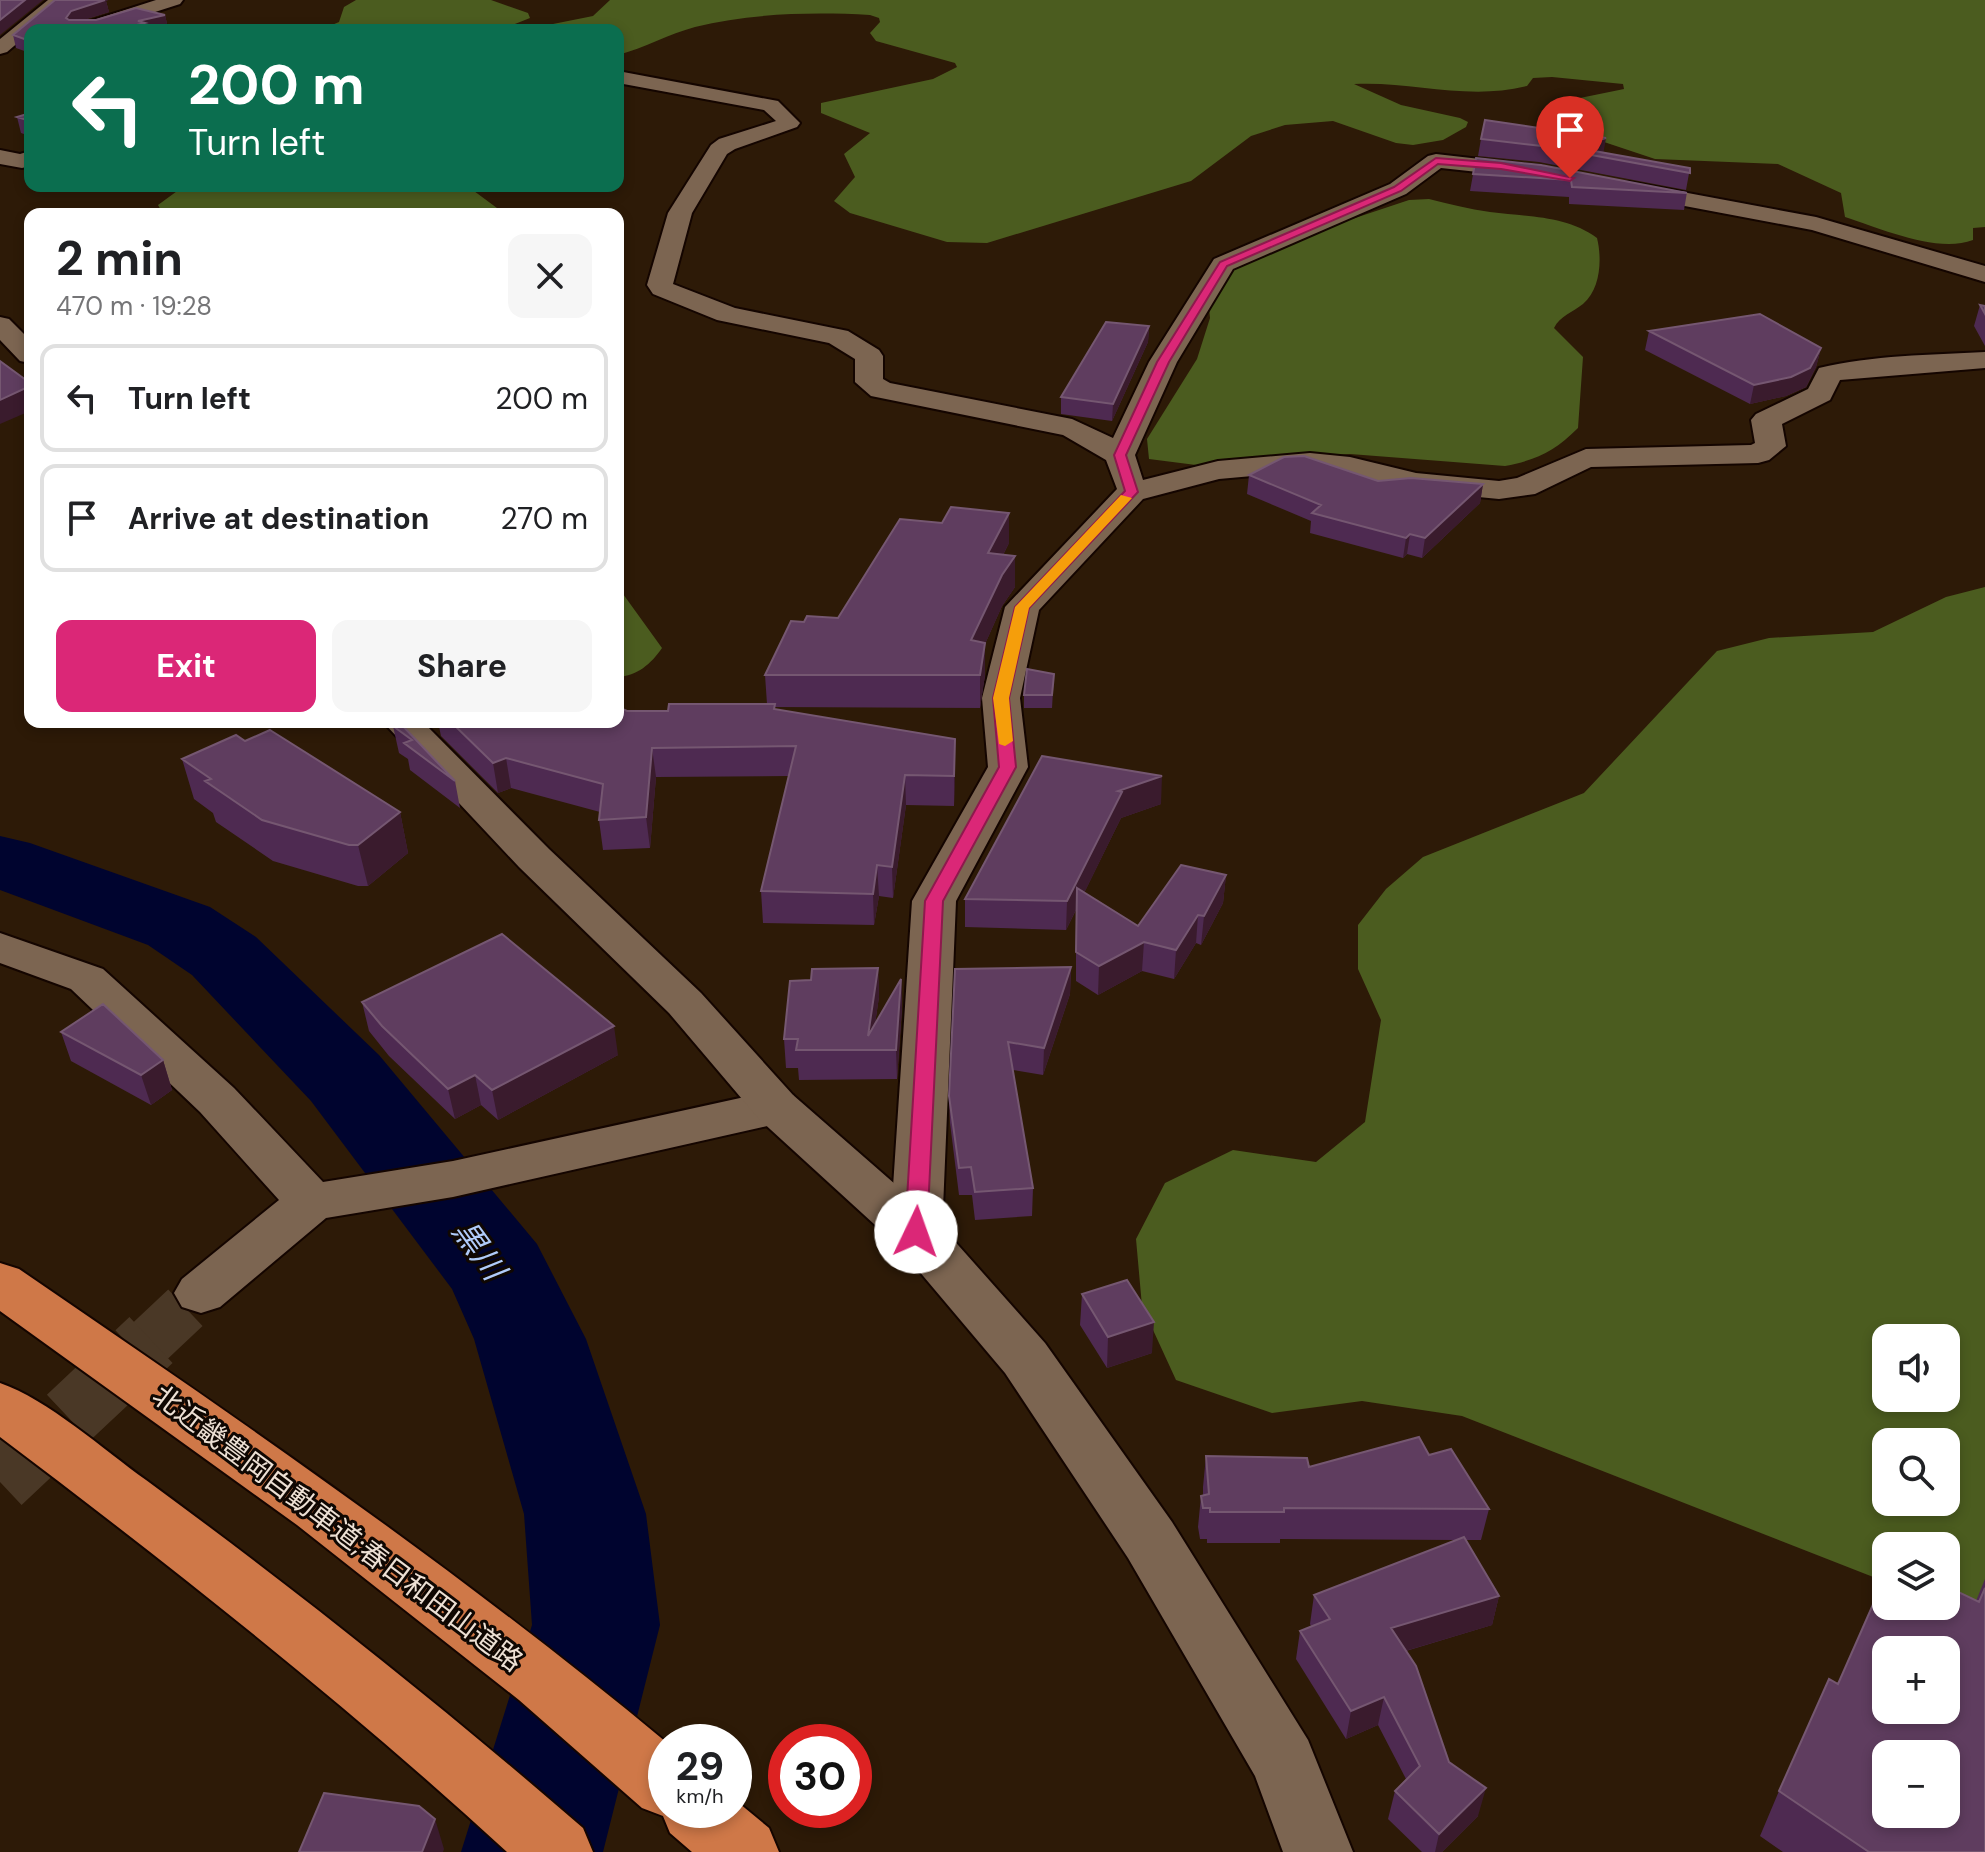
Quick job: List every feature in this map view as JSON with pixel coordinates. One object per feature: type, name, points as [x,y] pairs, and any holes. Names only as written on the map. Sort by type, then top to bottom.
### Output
[{"type":"highway","name":"北近畿豊岡自動車道;春日和田山道路","points":[[0,1283],[318,1507],[542,1679],[648,1770]]},
{"type":"highway","points":[[0,1406],[121,1494],[352,1677],[497,1797],[558,1852]]},
{"type":"highway","points":[[716,1828],[744,1852]]},
{"type":"street","points":[[30,24],[59,0]]},
{"type":"street","points":[[100,24],[174,0]]},
{"type":"street","points":[[0,48],[24,28]]},
{"type":"street","points":[[0,65],[20,56]]},
{"type":"street","points":[[624,78],[771,105],[790,123],[727,144],[719,150],[680,213],[660,285],[662,289],[727,314],[825,334],[858,345],[869,356],[869,382],[881,390],[1072,428],[1126,474],[1310,462],[1350,466],[1416,482],[1499,490],[1524,487],[1586,458],[1758,454],[1771,446],[1766,420],[1820,394],[1829,374],[1859,368],[1985,360]]},
{"type":"street","points":[[0,157],[24,160]]},
{"type":"street","points":[[916,1232],[934,901],[1008,767],[1001,698],[1022,607],[1126,474],[1163,362],[1223,264],[1398,189],[1436,161],[1501,166],[1554,175]]},
{"type":"street","points":[[1600,184],[1816,224],[1985,274]]},
{"type":"street","points":[[0,325],[24,349]]},
{"type":"street","points":[[408,728],[534,858],[685,1003],[776,1107],[916,1232],[1025,1358],[1150,1540],[1284,1762],[1318,1852]]},
{"type":"street","points":[[0,947],[87,979],[217,1100],[311,1202]]},
{"type":"street","points":[[201,1293],[311,1202],[453,1179],[776,1107]]},
{"type":"green space","points":[[356,0],[491,0],[528,13],[530,18],[515,24],[334,24],[339,22],[344,7]]},
{"type":"green space","points":[[610,0],[1985,0],[1985,227],[1973,228],[1973,240],[1943,244],[1926,242],[1845,217],[1841,193],[1778,164],[1655,159],[1592,138],[1598,129],[1595,114],[1575,99],[1624,89],[1623,84],[1552,77],[1533,78],[1527,86],[1483,92],[1354,84],[1401,105],[1468,122],[1466,127],[1443,140],[1413,145],[1396,143],[1333,121],[1285,125],[1251,136],[1191,181],[987,243],[947,242],[850,213],[834,201],[855,177],[844,154],[870,133],[821,113],[821,103],[933,79],[957,67],[955,63],[876,41],[870,33],[880,22],[879,18],[870,15],[760,16],[716,22],[624,53],[624,24],[553,24],[593,16]]},
{"type":"green space","points":[[176,192],[475,192],[497,208],[160,208],[158,205]]},
{"type":"green space","points":[[1429,199],[1482,211],[1559,221],[1585,230],[1597,238],[1600,264],[1597,282],[1589,298],[1563,317],[1554,328],[1583,357],[1578,428],[1570,436],[1545,453],[1505,466],[1350,454],[1196,465],[1149,459],[1147,439],[1197,359],[1210,318],[1207,287],[1214,272],[1298,237],[1409,200]]},
{"type":"green space","points":[[1985,587],[1985,1609],[1960,1603],[1960,1532],[1872,1532],[1872,1577],[1462,1416],[1362,1401],[1272,1413],[1176,1380],[1142,1306],[1136,1239],[1165,1183],[1233,1150],[1316,1162],[1365,1122],[1381,1020],[1358,969],[1358,925],[1386,889],[1423,857],[1584,793],[1717,651],[1769,638],[1873,632],[1946,597]]},
{"type":"green space","points":[[624,595],[662,648],[643,668],[624,676]]},
{"type":"building","points":[[0,0],[25,0],[0,20]]},
{"type":"building","points":[[55,0],[105,0],[71,11],[66,18],[69,20],[96,20],[136,8],[165,15],[138,21],[145,23],[141,24],[26,24]]},
{"type":"building","points":[[24,26],[24,39],[13,35]]},
{"type":"building","points":[[1485,120],[1606,138],[1572,147],[1690,168],[1690,173],[1542,146],[1481,139]]},
{"type":"building","points":[[1476,158],[1541,165],[1687,193],[1572,187],[1571,180],[1473,174]]},
{"type":"building","points":[[1760,314],[1821,348],[1810,368],[1791,377],[1754,385],[1649,331]]},
{"type":"building","points":[[1106,322],[1149,326],[1113,404],[1061,397]]},
{"type":"building","points":[[0,361],[24,379],[24,389],[0,400]]},
{"type":"building","points":[[1304,456],[1378,481],[1411,478],[1483,484],[1425,538],[1410,534],[1406,538],[1312,513],[1321,505],[1249,475],[1284,457]]},
{"type":"building","points":[[951,507],[1009,513],[988,553],[1015,556],[1002,575],[971,640],[985,643],[980,675],[765,675],[791,621],[804,622],[807,616],[838,618],[900,519],[942,523]]},
{"type":"building","points":[[1027,669],[1054,674],[1052,695],[1024,695]]},
{"type":"building","points":[[669,704],[775,704],[774,709],[955,739],[954,776],[905,775],[892,867],[877,865],[873,894],[761,891],[796,746],[652,748],[646,817],[599,820],[603,784],[506,758],[493,763],[457,728],[624,728],[624,710],[668,711]]},
{"type":"building","points":[[396,728],[405,728],[455,781],[404,743],[412,740]]},
{"type":"building","points":[[270,730],[400,812],[358,845],[349,845],[262,820],[205,781],[211,779],[182,759],[236,735],[245,741]]},
{"type":"building","points":[[1042,756],[1162,776],[1118,791],[1122,792],[1067,901],[965,899]]},
{"type":"building","points":[[1181,865],[1226,875],[1204,916],[1198,915],[1176,950],[1144,942],[1099,966],[1076,952],[1077,888],[1138,926]]},
{"type":"building","points":[[502,934],[614,1026],[492,1090],[475,1075],[448,1089],[382,1026],[362,1002]]},
{"type":"building","points":[[1071,967],[1044,1048],[1008,1042],[1033,1188],[975,1192],[971,1167],[959,1168],[949,1096],[955,969]]},
{"type":"building","points":[[878,968],[868,1036],[901,979],[896,1050],[796,1050],[798,1039],[784,1039],[790,981],[811,980],[812,969]]},
{"type":"building","points":[[103,1004],[163,1060],[141,1075],[61,1032]]},
{"type":"building","points":[[1127,1280],[1154,1322],[1108,1337],[1082,1294]]},
{"type":"building","points":[[1419,1437],[1429,1455],[1451,1449],[1489,1509],[1284,1508],[1284,1512],[1210,1512],[1210,1508],[1203,1508],[1201,1496],[1209,1494],[1206,1456],[1307,1458],[1309,1467]]},
{"type":"building","points":[[1464,1537],[1499,1596],[1391,1628],[1416,1666],[1449,1762],[1486,1788],[1439,1834],[1395,1791],[1420,1766],[1384,1697],[1351,1711],[1300,1631],[1330,1619],[1314,1595]]},
{"type":"building","points":[[1985,1588],[1985,1852],[1869,1852],[1779,1791],[1829,1679],[1838,1684],[1872,1607],[1872,1620],[1960,1620],[1960,1593],[1979,1602]]},
{"type":"building","points":[[324,1793],[419,1806],[435,1819],[422,1852],[299,1852]]},
{"type":"waterway","name":"黒川","points":[[0,861],[179,926],[224,956],[345,1078],[499,1272],[530,1339],[585,1514],[596,1625],[532,1852]]},
{"type":"tunnel","points":[[149,1342],[201,1293]]},
{"type":"tunnel","points":[[0,1482],[151,1340]]},
{"type":"slow traffic","points":[[1005,741],[1001,698],[1022,607],[1126,498]]},
{"type":"route","points":[[916,1232],[934,901],[1008,767],[1001,698],[1022,607],[1132,492],[1120,455],[1163,362],[1223,264],[1398,189],[1436,161],[1501,166],[1570,178]]}]
